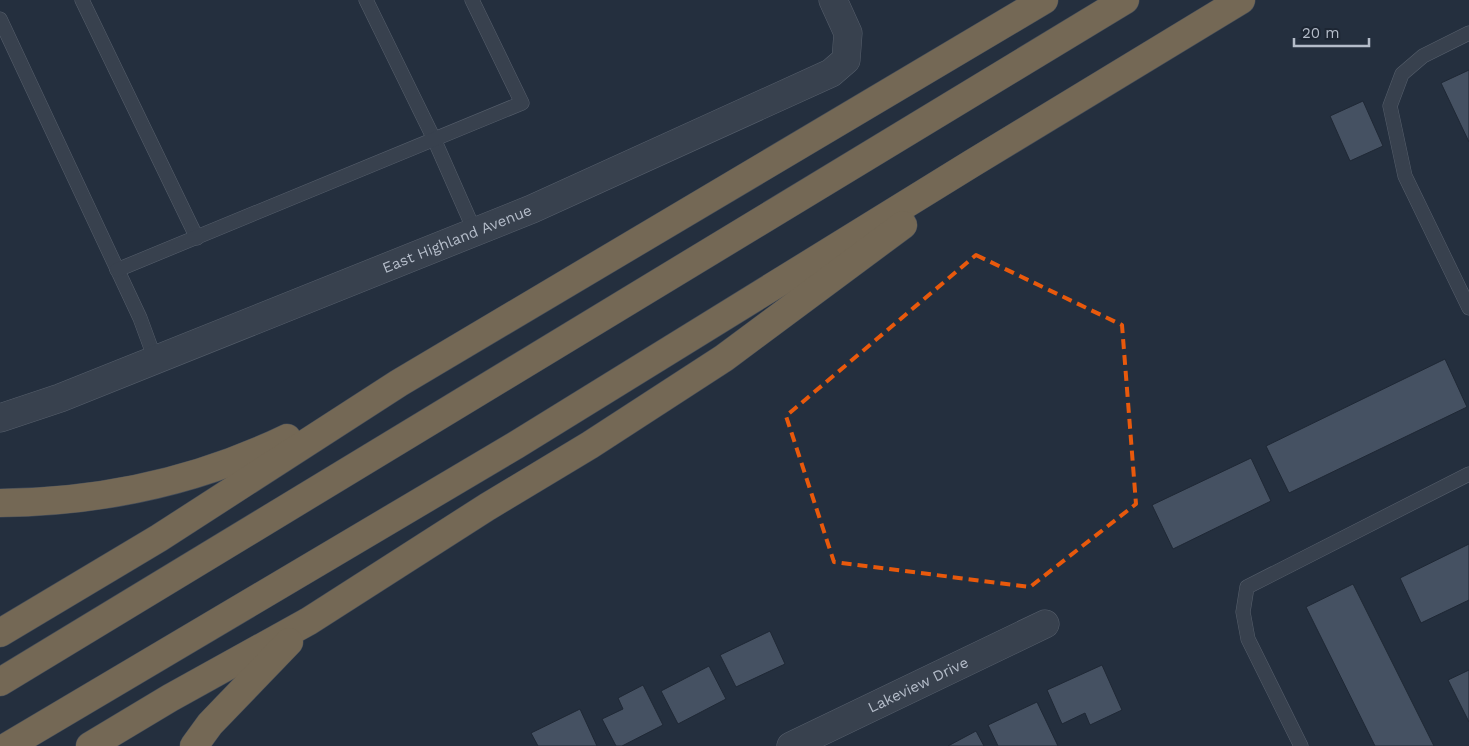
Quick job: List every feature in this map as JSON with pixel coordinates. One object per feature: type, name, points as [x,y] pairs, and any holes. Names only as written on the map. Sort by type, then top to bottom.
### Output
[{"type":"highway","points":[[0,633],[159,538],[399,383],[1044,0]]},
{"type":"highway","points":[[0,682],[1126,0]]},
{"type":"highway","points":[[8,746],[516,445],[1241,0]]},
{"type":"highway","points":[[90,746],[170,698],[309,621],[487,507],[590,446],[724,358],[1040,123]]},
{"type":"highway","points":[[0,503],[36,503],[110,494],[182,479],[248,457],[399,383]]},
{"type":"highway","points":[[194,746],[210,724],[309,621]]},
{"type":"street","name":"East Highland Avenue","points":[[0,418],[60,398],[532,209],[831,73],[846,60],[848,33],[832,0]]},
{"type":"street","name":"Lakeview Drive","points":[[791,746],[1045,624]]},
{"type":"lane","points":[[82,0],[197,238]]},
{"type":"lane","points":[[366,0],[434,139],[475,232]]},
{"type":"lane","points":[[117,270],[522,103],[472,0]]},
{"type":"lane","points":[[0,20],[140,318],[155,359]]},
{"type":"lane","points":[[1469,33],[1423,56],[1402,74],[1390,106],[1404,176],[1469,308]]},
{"type":"lane","points":[[1301,746],[1248,639],[1243,612],[1247,588],[1469,474]]},
{"type":"highlighted area","points":[[976,255],[1122,325],[1136,504],[1030,587],[834,562],[786,416]]},
{"type":"building","points":[[1469,70],[1469,142],[1441,83]]},
{"type":"building","points":[[1363,101],[1383,146],[1350,161],[1330,116]]},
{"type":"building","points":[[1445,359],[1467,407],[1289,493],[1266,446]]},
{"type":"building","points":[[1251,458],[1271,501],[1173,549],[1152,505]]},
{"type":"building","points":[[1469,544],[1469,600],[1421,623],[1400,578]]},
{"type":"building","points":[[1353,584],[1434,746],[1375,746],[1306,607]]},
{"type":"building","points":[[770,631],[785,664],[736,687],[720,655]]},
{"type":"building","points":[[1102,665],[1122,710],[1090,725],[1085,713],[1062,724],[1047,690]]},
{"type":"building","points":[[709,666],[726,699],[678,724],[661,691]]},
{"type":"building","points":[[1469,670],[1469,722],[1448,680]]},
{"type":"building","points":[[643,685],[663,725],[622,746],[616,746],[602,719],[623,709],[618,698]]},
{"type":"building","points":[[1037,702],[1058,746],[998,746],[988,725]]},
{"type":"building","points":[[580,709],[597,746],[538,746],[531,733]]},
{"type":"building","points":[[976,731],[984,746],[948,746]]}]
